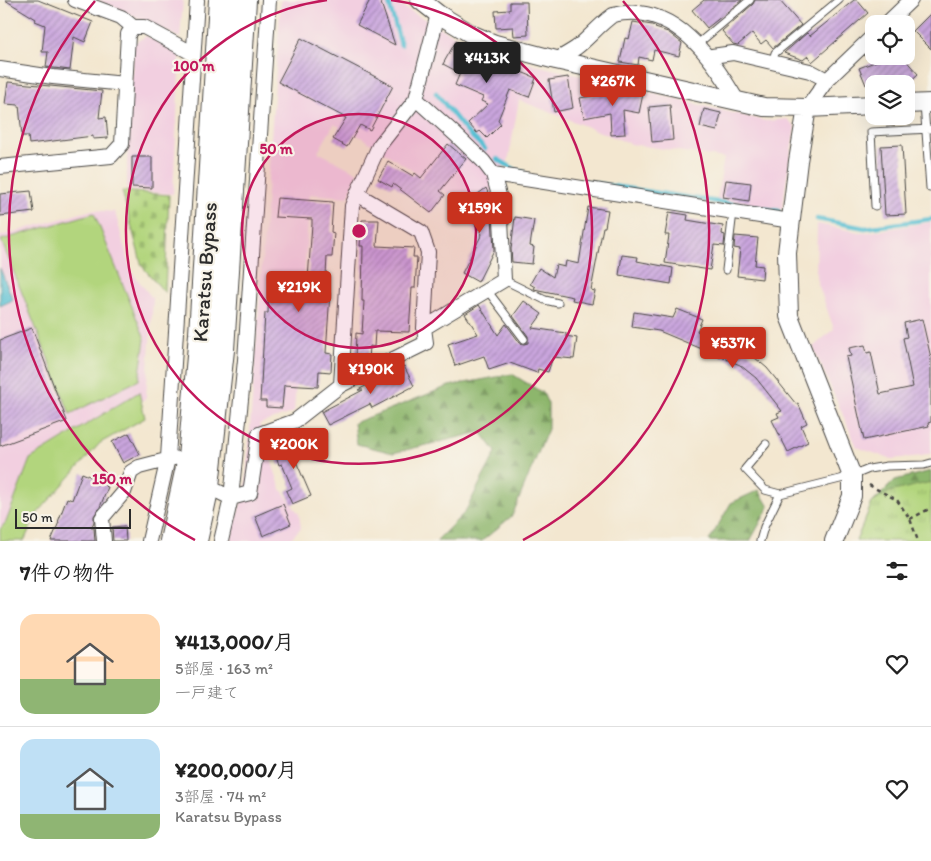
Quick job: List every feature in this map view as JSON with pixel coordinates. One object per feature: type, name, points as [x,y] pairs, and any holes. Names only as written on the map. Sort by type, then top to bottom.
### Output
[{"type":"highway","name":"Karatsu Bypass","points":[[172,541],[179,458],[201,334],[221,0]]},
{"type":"highway","name":"Karatsu Bypass","points":[[195,541],[207,486],[222,350],[244,0]]},
{"type":"street","points":[[75,0],[121,17],[133,27],[144,27],[192,52]]},
{"type":"street","points":[[149,541],[179,458],[191,78],[196,0]]},
{"type":"street","points":[[221,541],[231,498],[245,360],[269,0]]},
{"type":"street","points":[[420,0],[438,14],[473,35],[494,44],[556,60],[764,107],[807,108],[865,105]]},
{"type":"street","points":[[895,15],[911,0]]},
{"type":"street","points":[[556,60],[575,48],[614,15],[634,6],[654,6],[670,12],[688,26],[712,56],[738,102]]},
{"type":"street","points":[[341,385],[352,206],[379,146],[416,100],[438,14]]},
{"type":"street","points":[[0,167],[111,156],[122,144],[128,34],[133,27]]},
{"type":"street","points":[[834,541],[852,496],[852,476],[789,316],[787,253],[798,161],[807,108],[827,80],[865,44]]},
{"type":"street","points":[[712,56],[733,53],[810,72],[827,80]]},
{"type":"street","points":[[0,69],[53,77],[125,84]]},
{"type":"street","points":[[191,78],[216,81]]},
{"type":"street","points":[[416,100],[456,135],[483,161],[493,174],[500,199],[504,280],[424,328]]},
{"type":"street","points":[[915,104],[928,103]]},
{"type":"street","points":[[493,174],[791,221]]},
{"type":"street","points":[[207,486],[231,498],[250,494],[258,434],[295,421],[341,385],[426,343],[424,328],[428,252],[421,232],[357,194]]},
{"type":"street","points":[[104,541],[102,518],[124,492],[131,472],[138,467],[179,458]]},
{"type":"lane","points":[[700,42],[750,0]]},
{"type":"lane","points":[[772,62],[775,53],[839,0]]},
{"type":"lane","points":[[928,103],[930,188]]},
{"type":"lane","points":[[875,206],[871,132],[928,129]]},
{"type":"lane","points":[[726,270],[733,212]]},
{"type":"lane","points":[[504,280],[546,300],[558,303]]},
{"type":"lane","points":[[487,290],[524,339]]},
{"type":"lane","points":[[766,444],[745,469],[766,490],[780,494],[852,476],[869,469],[931,463]]},
{"type":"lane","points":[[760,541],[764,526],[780,494]]},
{"type":"path","points":[[852,476],[897,500],[910,519],[918,541]]},
{"type":"path","points":[[910,519],[931,508]]},
{"type":"shaded area","points":[[97,0],[183,0],[180,38],[130,14]]},
{"type":"shaded area","points":[[281,0],[390,0],[486,53],[766,121],[787,119],[795,126],[782,209],[717,199],[724,158],[631,144],[519,100],[508,162],[494,177],[499,256],[476,236],[456,199],[361,137],[334,124],[318,152],[358,173],[348,197],[310,194],[294,412],[259,424],[281,489],[299,514],[301,528],[288,541],[232,541],[231,538],[246,484]]},
{"type":"shaded area","points":[[146,36],[180,53],[173,194],[127,190],[134,43]]},
{"type":"shaded area","points":[[92,210],[115,212],[131,271],[153,299],[146,398],[49,462],[13,541],[0,541],[0,236]]},
{"type":"shaded area","points":[[931,222],[931,453],[922,456],[890,459],[857,447],[813,347],[834,329],[816,278],[817,224],[864,233]]},
{"type":"green space","points":[[122,191],[169,195],[165,293],[142,266]]},
{"type":"green space","points":[[94,213],[145,339],[139,380],[70,414],[1,240]]},
{"type":"green space","points":[[512,374],[543,393],[548,404],[548,429],[512,516],[482,541],[436,541],[465,512],[496,452],[481,432],[393,453],[357,444],[354,423],[449,386]]},
{"type":"green space","points":[[139,392],[145,418],[100,443],[36,515],[24,541],[0,541],[0,529],[6,522],[30,459]]},
{"type":"green space","points":[[931,471],[931,494],[856,541],[872,503],[895,480]]},
{"type":"green space","points":[[931,482],[931,541],[856,541],[872,503],[889,492]]},
{"type":"green space","points":[[759,490],[769,507],[750,541],[709,541],[731,503]]},
{"type":"water","points":[[0,268],[13,300],[0,306]]},
{"type":"building","points":[[5,0],[38,0],[93,22],[85,42],[74,37],[70,70],[46,67],[48,52],[42,52],[45,25],[35,21],[36,19]]},
{"type":"building","points":[[370,0],[380,0],[395,45],[357,25]]},
{"type":"building","points":[[704,0],[742,0],[707,28],[692,10]]},
{"type":"building","points":[[755,0],[779,0],[801,25],[773,48],[766,40],[761,44],[752,33],[738,45],[733,44],[722,31],[753,4]]},
{"type":"building","points":[[854,0],[857,0],[868,13],[812,62],[808,56],[803,60],[784,53],[807,33],[810,36]]},
{"type":"building","points":[[510,2],[527,2],[528,35],[514,36],[513,27],[496,28],[495,11],[510,10]]},
{"type":"building","points":[[931,13],[931,49],[915,33],[915,29]]},
{"type":"building","points":[[633,22],[652,25],[655,28],[668,32],[682,43],[679,56],[654,50],[652,60],[639,57],[638,65],[620,62],[625,38],[629,39]]},
{"type":"building","points":[[301,38],[393,86],[370,130],[360,125],[347,147],[333,139],[346,118],[278,82]]},
{"type":"building","points":[[456,41],[487,58],[536,78],[529,97],[510,90],[498,120],[501,124],[487,138],[480,131],[477,133],[468,123],[488,104],[481,101],[483,97],[455,85],[460,73],[443,64]]},
{"type":"building","points":[[867,65],[910,65],[918,74],[915,77],[915,75],[865,75],[865,83],[859,68]]},
{"type":"building","points":[[568,77],[573,108],[554,112],[549,80]]},
{"type":"building","points":[[8,82],[102,91],[99,118],[106,117],[108,138],[93,139],[93,136],[29,144],[28,136],[22,136],[19,105],[5,104]]},
{"type":"building","points":[[609,86],[643,94],[639,113],[623,110],[625,134],[611,135],[610,113],[584,118],[580,98],[607,93]]},
{"type":"building","points":[[670,105],[673,140],[652,142],[649,107]]},
{"type":"building","points":[[704,109],[721,113],[717,131],[700,127]]},
{"type":"building","points":[[448,144],[466,159],[440,191],[445,195],[431,213],[393,184],[392,187],[378,179],[388,161],[413,176],[415,173],[421,178]]},
{"type":"building","points":[[902,145],[906,214],[885,215],[881,146]]},
{"type":"building","points":[[132,157],[152,157],[152,188],[132,187]]},
{"type":"building","points":[[726,180],[751,183],[749,201],[723,197]]},
{"type":"building","points":[[486,188],[491,200],[494,250],[478,282],[462,273],[482,234],[462,206]]},
{"type":"building","points":[[31,191],[34,212],[0,216],[0,194]]},
{"type":"building","points":[[277,198],[333,202],[331,232],[334,233],[332,257],[327,257],[325,293],[330,293],[326,353],[332,354],[331,372],[319,371],[318,387],[284,385],[282,408],[266,407],[266,401],[260,401],[265,313],[268,313],[269,290],[307,293],[312,219],[275,217]]},
{"type":"building","points":[[588,207],[608,210],[591,290],[595,291],[592,304],[572,300],[573,297],[534,289],[535,287],[530,284],[539,268],[553,277],[556,265],[565,267],[566,261],[579,264]]},
{"type":"building","points":[[669,212],[688,215],[687,220],[723,226],[722,234],[725,235],[724,246],[714,245],[710,270],[665,263],[669,235],[665,235]]},
{"type":"building","points":[[515,217],[534,220],[530,246],[534,247],[532,264],[512,262],[511,249]]},
{"type":"building","points":[[362,220],[379,220],[377,246],[414,248],[413,257],[417,257],[415,288],[412,288],[409,332],[375,331],[374,347],[370,346],[369,360],[355,359],[356,333],[362,334],[364,301],[362,301],[363,246],[360,246]]},
{"type":"building","points":[[735,236],[758,238],[755,265],[763,266],[762,279],[737,276],[740,249],[734,248]]},
{"type":"building","points":[[622,255],[638,257],[637,261],[673,268],[671,284],[619,275]]},
{"type":"building","points":[[524,301],[542,314],[532,328],[566,333],[566,336],[577,338],[574,359],[553,357],[548,372],[538,369],[537,373],[510,363],[489,370],[484,356],[455,366],[448,344],[478,334],[465,314],[479,305],[498,335],[506,324],[520,343],[528,343],[528,336],[513,316]]},
{"type":"building","points":[[677,309],[702,319],[697,331],[748,352],[767,368],[796,404],[798,403],[807,423],[801,426],[808,442],[788,452],[772,420],[779,417],[777,413],[782,411],[756,378],[740,365],[659,331],[632,327],[634,312],[673,318]]},
{"type":"building","points":[[922,319],[931,358],[931,422],[928,423],[929,426],[864,440],[846,357],[851,356],[849,348],[865,345],[867,353],[871,352],[880,394],[913,387],[903,338],[907,337],[904,323]]},
{"type":"building","points":[[32,328],[67,421],[0,446],[0,340]]},
{"type":"building","points":[[404,366],[414,386],[372,408],[370,404],[328,425],[321,412]]},
{"type":"building","points":[[129,433],[140,454],[123,463],[112,442]]},
{"type":"building","points":[[302,440],[307,456],[295,459],[311,496],[292,504],[286,491],[292,488],[282,464],[279,465],[274,449]]},
{"type":"building","points":[[82,473],[106,483],[105,486],[108,487],[94,516],[91,528],[94,528],[95,541],[51,541],[67,498],[72,500]]},
{"type":"building","points":[[283,504],[291,524],[263,536],[255,516]]},
{"type":"building","points":[[125,526],[126,541],[113,541],[112,527]]},
{"type":"waterway","points":[[388,0],[401,45]]},
{"type":"waterway","points":[[436,93],[466,131],[485,149]]},
{"type":"waterway","points":[[497,159],[519,172],[523,172]]},
{"type":"waterway","points":[[585,182],[779,211]]},
{"type":"waterway","points":[[817,219],[865,228],[931,219]]}]
